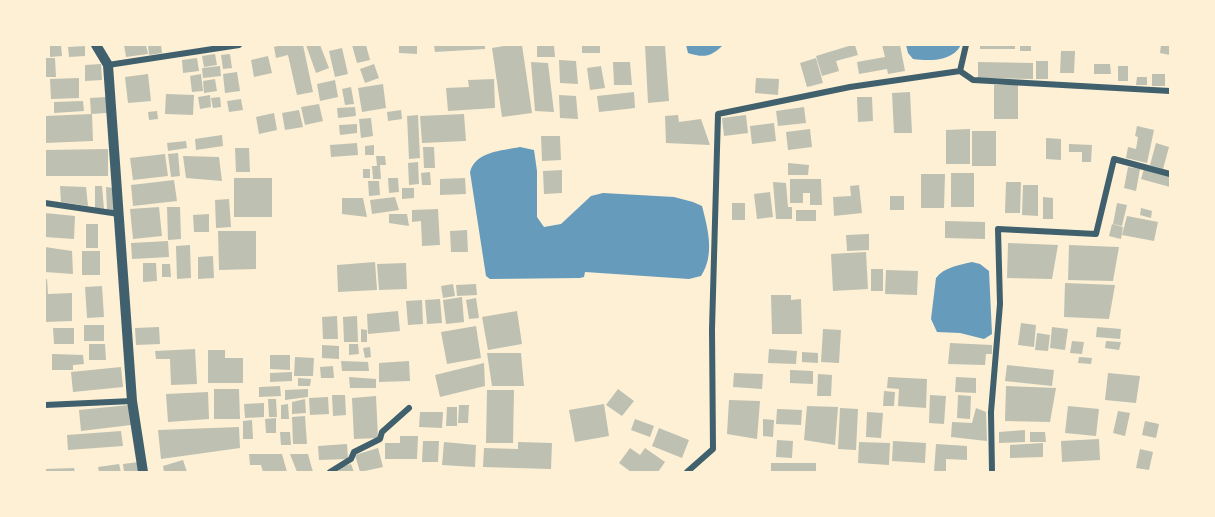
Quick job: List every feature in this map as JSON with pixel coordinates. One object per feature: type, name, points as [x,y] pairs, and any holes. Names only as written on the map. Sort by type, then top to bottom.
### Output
[{"type":"street","points":[[96,45],[108,65],[132,401],[143,472]]},
{"type":"street","points":[[108,65],[239,45]]},
{"type":"street","points":[[960,71],[966,45]]},
{"type":"street","points":[[687,472],[713,449],[712,329],[718,114],[850,87],[960,71],[973,80],[1170,91]]},
{"type":"street","points":[[992,472],[991,412],[1000,304],[998,229],[1096,234],[1114,159],[1170,174]]},
{"type":"street","points":[[45,203],[119,214]]},
{"type":"street","points":[[45,405],[132,401]]},
{"type":"street","points":[[330,472],[351,459],[354,452],[380,439],[382,432],[409,408]]},
{"type":"water","points":[[686,45],[723,45],[711,54],[699,56],[688,53]]},
{"type":"water","points":[[906,45],[961,45],[952,55],[926,60],[913,59]]},
{"type":"water","points":[[520,147],[534,150],[537,171],[537,217],[544,227],[561,224],[591,196],[603,193],[674,197],[702,206],[709,251],[701,276],[689,279],[585,272],[584,277],[580,278],[490,279],[486,276],[470,172],[473,165],[483,156]]},
{"type":"water","points":[[972,262],[980,264],[989,271],[992,334],[984,339],[960,333],[937,332],[931,319],[936,278],[939,274],[957,265]]},
{"type":"building","points":[[61,45],[62,56],[50,57],[50,46]]},
{"type":"building","points":[[124,45],[146,45],[148,54],[126,57]]},
{"type":"building","points":[[148,45],[161,45],[162,53],[149,55]]},
{"type":"building","points":[[303,45],[313,92],[297,95],[288,55],[276,58],[274,47]]},
{"type":"building","points":[[306,45],[320,45],[329,68],[316,73]]},
{"type":"building","points":[[352,45],[366,45],[370,60],[357,63]]},
{"type":"building","points":[[399,45],[417,45],[417,54],[399,53]]},
{"type":"building","points":[[434,45],[485,45],[485,49],[435,52]]},
{"type":"building","points":[[522,45],[532,113],[502,117],[492,48]]},
{"type":"building","points":[[537,45],[554,45],[555,57],[537,57]]},
{"type":"building","points":[[582,45],[600,45],[600,53],[582,53]]},
{"type":"building","points":[[645,45],[665,45],[669,101],[648,103]]},
{"type":"building","points":[[855,45],[858,55],[836,61],[839,71],[822,76],[816,56]]},
{"type":"building","points":[[882,45],[900,45],[905,71],[888,74],[887,69],[859,74],[857,62],[885,57]]},
{"type":"building","points":[[980,45],[1015,45],[1015,49],[980,49]]},
{"type":"building","points":[[1020,45],[1031,45],[1031,51],[1020,51]]},
{"type":"building","points":[[1161,45],[1170,45],[1170,55],[1160,53]]},
{"type":"building","points":[[85,46],[85,56],[69,57],[68,47]]},
{"type":"building","points":[[342,48],[348,74],[335,77],[329,51]]},
{"type":"building","points":[[1061,51],[1075,51],[1074,73],[1060,73]]},
{"type":"building","points":[[215,54],[217,65],[204,67],[202,56]]},
{"type":"building","points":[[230,54],[232,68],[223,69],[221,55]]},
{"type":"building","points":[[268,56],[272,73],[254,77],[251,60]]},
{"type":"building","points":[[45,58],[55,58],[56,77],[45,77]]},
{"type":"building","points":[[197,58],[199,71],[183,73],[182,60]]},
{"type":"building","points":[[816,58],[823,83],[807,87],[800,63]]},
{"type":"building","points":[[559,60],[576,61],[578,84],[560,83]]},
{"type":"building","points":[[1036,61],[1048,61],[1048,79],[1036,79]]},
{"type":"building","points":[[531,62],[548,63],[554,112],[535,111]]},
{"type":"building","points":[[613,62],[630,62],[632,85],[614,85]]},
{"type":"building","points":[[978,62],[1033,63],[1033,79],[978,78]]},
{"type":"building","points":[[101,64],[102,80],[85,81],[85,65]]},
{"type":"building","points":[[374,64],[379,78],[365,83],[360,69]]},
{"type":"building","points":[[1094,64],[1110,64],[1111,74],[1094,74]]},
{"type":"building","points":[[220,66],[221,76],[203,78],[202,68]]},
{"type":"building","points":[[601,66],[605,88],[590,90],[587,68]]},
{"type":"building","points":[[1118,66],[1128,66],[1128,81],[1118,81]]},
{"type":"building","points":[[237,72],[240,91],[225,93],[223,74]]},
{"type":"building","points":[[148,74],[151,101],[128,103],[125,77]]},
{"type":"building","points":[[201,74],[203,91],[192,92],[190,76]]},
{"type":"building","points":[[1152,74],[1165,74],[1165,86],[1152,86]]},
{"type":"building","points":[[1137,77],[1147,77],[1147,85],[1136,85]]},
{"type":"building","points":[[79,78],[79,98],[51,99],[50,79]]},
{"type":"building","points":[[756,78],[779,79],[778,95],[755,93]]},
{"type":"building","points":[[215,79],[217,91],[204,93],[203,81]]},
{"type":"building","points":[[494,79],[495,108],[448,111],[446,88],[469,87],[468,80]]},
{"type":"building","points":[[335,80],[338,97],[320,101],[317,84]]},
{"type":"building","points":[[383,84],[386,108],[362,112],[358,88]]},
{"type":"building","points":[[994,85],[1018,85],[1018,119],[994,119]]},
{"type":"building","points":[[351,87],[354,104],[345,105],[342,89]]},
{"type":"building","points":[[634,92],[635,108],[599,112],[597,96]]},
{"type":"building","points":[[910,92],[912,133],[894,133],[892,93]]},
{"type":"building","points":[[166,94],[194,95],[193,115],[165,114]]},
{"type":"building","points":[[210,95],[211,107],[200,109],[198,97]]},
{"type":"building","points":[[559,95],[576,96],[578,119],[560,118]]},
{"type":"building","points":[[107,97],[107,113],[91,114],[90,98]]},
{"type":"building","points":[[220,97],[221,107],[213,108],[211,98]]},
{"type":"building","points":[[857,97],[872,97],[873,121],[858,122]]},
{"type":"building","points":[[241,99],[243,110],[229,112],[227,101]]},
{"type":"building","points":[[83,101],[84,111],[54,113],[54,102]]},
{"type":"building","points":[[319,104],[323,121],[305,125],[301,107]]},
{"type":"building","points":[[355,107],[356,116],[338,118],[337,108]]},
{"type":"building","points":[[804,107],[806,123],[778,126],[776,111]]},
{"type":"building","points":[[299,110],[303,127],[285,130],[282,113]]},
{"type":"building","points":[[401,110],[402,119],[388,121],[387,112]]},
{"type":"building","points":[[157,111],[158,119],[149,120],[148,112]]},
{"type":"building","points":[[274,113],[277,130],[259,134],[256,117]]},
{"type":"building","points":[[92,114],[93,141],[45,143],[45,116]]},
{"type":"building","points":[[464,114],[466,141],[422,143],[420,116]]},
{"type":"building","points":[[418,115],[420,158],[409,159],[407,116]]},
{"type":"building","points":[[678,115],[679,122],[701,119],[710,145],[666,143],[665,116]]},
{"type":"building","points":[[746,115],[748,133],[724,136],[722,118]]},
{"type":"building","points":[[371,118],[373,136],[361,138],[359,119]]},
{"type":"building","points":[[774,123],[776,141],[752,144],[750,126]]},
{"type":"building","points":[[357,124],[357,133],[340,135],[339,125]]},
{"type":"building","points":[[1137,126],[1154,130],[1147,163],[1126,158],[1128,147],[1136,149]]},
{"type":"building","points":[[810,129],[812,147],[788,150],[786,132]]},
{"type":"building","points":[[970,129],[970,164],[946,164],[946,130]]},
{"type":"building","points":[[972,131],[996,131],[996,166],[972,166]]},
{"type":"building","points":[[222,135],[223,146],[196,150],[195,139]]},
{"type":"building","points":[[541,136],[560,136],[561,160],[542,161]]},
{"type":"building","points":[[1046,138],[1061,139],[1061,160],[1046,159]]},
{"type":"building","points":[[186,141],[187,148],[168,151],[167,143]]},
{"type":"building","points":[[357,143],[358,155],[331,157],[330,145]]},
{"type":"building","points":[[1156,143],[1169,147],[1163,169],[1150,165]]},
{"type":"building","points":[[1069,144],[1092,145],[1091,162],[1082,162],[1082,152],[1069,152]]},
{"type":"building","points":[[374,145],[374,155],[365,155],[365,146]]},
{"type":"building","points":[[423,147],[434,147],[435,168],[424,168]]},
{"type":"building","points":[[235,148],[249,148],[250,172],[236,172]]},
{"type":"building","points":[[108,149],[108,176],[45,176],[45,150]]},
{"type":"building","points":[[178,153],[180,176],[171,177],[168,154]]},
{"type":"building","points":[[165,154],[168,176],[133,180],[130,158]]},
{"type":"building","points":[[183,156],[219,157],[222,181],[186,178]]},
{"type":"building","points":[[376,156],[385,156],[386,165],[380,165],[381,179],[373,179],[372,166],[377,166]]},
{"type":"building","points":[[418,162],[419,184],[409,185],[408,163]]},
{"type":"building","points":[[788,163],[809,165],[808,175],[788,175]]},
{"type":"building","points":[[1128,167],[1140,169],[1136,191],[1124,188]]},
{"type":"building","points":[[363,169],[370,169],[370,178],[363,178]]},
{"type":"building","points":[[1144,169],[1170,176],[1170,187],[1141,179]]},
{"type":"building","points":[[562,170],[562,193],[544,194],[543,171]]},
{"type":"building","points":[[430,172],[431,185],[422,185],[421,173]]},
{"type":"building","points":[[951,173],[974,173],[974,207],[951,207]]},
{"type":"building","points":[[921,174],[945,174],[944,208],[921,208]]},
{"type":"building","points":[[234,178],[272,178],[272,217],[234,217]]},
{"type":"building","points":[[388,178],[398,178],[399,192],[389,193]]},
{"type":"building","points":[[465,178],[466,194],[440,195],[440,179]]},
{"type":"building","points":[[790,179],[821,179],[822,205],[810,205],[810,193],[803,193],[803,203],[790,203]]},
{"type":"building","points":[[174,180],[177,201],[133,206],[131,185]]},
{"type":"building","points":[[368,181],[379,181],[380,195],[369,196]]},
{"type":"building","points":[[773,182],[786,183],[788,207],[792,207],[792,219],[776,219]]},
{"type":"building","points":[[1006,182],[1021,182],[1020,213],[1005,213]]},
{"type":"building","points":[[859,185],[862,213],[834,216],[833,197],[851,196],[850,186]]},
{"type":"building","points":[[1023,185],[1038,185],[1038,216],[1022,215]]},
{"type":"building","points":[[60,186],[86,187],[88,206],[61,202]]},
{"type":"building","points":[[95,186],[102,186],[104,209],[95,208]]},
{"type":"building","points":[[106,187],[114,188],[116,210],[107,210]]},
{"type":"building","points":[[402,188],[414,188],[414,198],[402,199]]},
{"type":"building","points":[[770,192],[773,217],[757,219],[754,194]]},
{"type":"building","points":[[890,196],[904,196],[904,210],[890,210]]},
{"type":"building","points":[[395,197],[399,210],[372,214],[370,200]]},
{"type":"building","points":[[1043,197],[1053,198],[1053,219],[1043,219]]},
{"type":"building","points":[[342,198],[363,198],[367,217],[342,214]]},
{"type":"building","points":[[229,199],[231,227],[216,228],[215,200]]},
{"type":"building","points":[[732,203],[745,203],[745,220],[732,220]]},
{"type":"building","points":[[1117,203],[1127,205],[1122,226],[1113,224]]},
{"type":"building","points":[[159,207],[162,236],[133,239],[130,209]]},
{"type":"building","points":[[167,207],[180,207],[181,239],[168,240]]},
{"type":"building","points":[[1141,208],[1152,211],[1151,218],[1140,215]]},
{"type":"building","points":[[438,209],[440,245],[422,246],[421,221],[412,222],[412,210]]},
{"type":"building","points":[[796,210],[816,210],[816,221],[796,221]]},
{"type":"building","points":[[45,213],[75,216],[74,239],[45,237]]},
{"type":"building","points":[[209,214],[209,232],[194,232],[193,215]]},
{"type":"building","points":[[389,214],[407,214],[409,226],[389,223]]},
{"type":"building","points":[[1127,216],[1158,222],[1154,241],[1122,235]]},
{"type":"building","points":[[945,221],[985,222],[985,239],[945,238]]},
{"type":"building","points":[[86,224],[98,224],[98,248],[86,248]]},
{"type":"building","points":[[1112,224],[1123,227],[1121,239],[1109,236]]},
{"type":"building","points":[[467,230],[468,252],[451,252],[450,231]]},
{"type":"building","points":[[218,231],[256,231],[256,269],[219,270]]},
{"type":"building","points":[[869,234],[869,250],[847,251],[846,235]]},
{"type":"building","points":[[168,241],[169,257],[132,259],[131,243]]},
{"type":"building","points":[[1008,243],[1058,245],[1052,279],[1007,278]]},
{"type":"building","points":[[190,245],[191,278],[177,279],[176,246]]},
{"type":"building","points":[[1069,245],[1119,247],[1113,281],[1068,280]]},
{"type":"building","points":[[45,247],[72,251],[73,274],[45,272]]},
{"type":"building","points":[[82,251],[100,251],[100,275],[82,275]]},
{"type":"building","points":[[866,252],[868,289],[833,291],[831,254]]},
{"type":"building","points":[[213,256],[214,278],[198,279],[198,257]]},
{"type":"building","points":[[375,262],[377,290],[338,292],[337,265]]},
{"type":"building","points":[[143,263],[156,263],[157,281],[143,282]]},
{"type":"building","points":[[406,263],[407,289],[379,290],[377,264]]},
{"type":"building","points":[[162,264],[170,264],[171,277],[162,277]]},
{"type":"building","points":[[871,269],[883,269],[883,291],[871,291]]},
{"type":"building","points":[[886,270],[918,271],[917,295],[885,294]]},
{"type":"building","points":[[45,279],[47,279],[48,294],[72,293],[72,321],[45,322]]},
{"type":"building","points":[[1065,283],[1115,285],[1109,319],[1064,317]]},
{"type":"building","points":[[453,284],[455,296],[443,298],[441,286]]},
{"type":"building","points":[[476,284],[477,295],[457,296],[456,285]]},
{"type":"building","points":[[102,286],[104,317],[87,318],[85,287]]},
{"type":"building","points":[[771,295],[791,295],[791,300],[801,299],[802,334],[772,334]]},
{"type":"building","points":[[462,297],[464,322],[446,324],[443,300]]},
{"type":"building","points":[[476,298],[479,318],[469,319],[466,300]]},
{"type":"building","points":[[440,299],[442,323],[427,324],[425,300]]},
{"type":"building","points":[[422,300],[423,324],[408,325],[406,301]]},
{"type":"building","points":[[398,311],[400,331],[368,334],[367,314]]},
{"type":"building","points":[[517,311],[522,344],[488,350],[482,317]]},
{"type":"building","points":[[337,316],[338,339],[323,339],[322,317]]},
{"type":"building","points":[[357,316],[358,342],[344,342],[343,317]]},
{"type":"building","points":[[1021,323],[1036,325],[1034,347],[1018,345]]},
{"type":"building","points":[[84,325],[104,325],[104,341],[84,341]]},
{"type":"building","points":[[476,326],[481,358],[447,364],[441,332]]},
{"type":"building","points":[[159,327],[160,344],[136,345],[135,328]]},
{"type":"building","points":[[1052,327],[1068,329],[1065,350],[1050,348]]},
{"type":"building","points":[[1097,327],[1121,329],[1120,339],[1096,337]]},
{"type":"building","points":[[53,328],[74,328],[74,344],[54,344]]},
{"type":"building","points":[[361,329],[367,330],[367,342],[361,342]]},
{"type":"building","points":[[823,329],[841,330],[839,363],[821,362]]},
{"type":"building","points":[[1037,333],[1050,335],[1048,351],[1035,350]]},
{"type":"building","points":[[1072,341],[1084,342],[1082,354],[1070,353]]},
{"type":"building","points":[[1106,341],[1121,342],[1119,350],[1105,348]]},
{"type":"building","points":[[950,343],[992,345],[992,354],[986,354],[985,365],[948,364]]},
{"type":"building","points":[[89,344],[105,344],[106,360],[89,360]]},
{"type":"building","points":[[349,344],[358,344],[359,354],[349,355]]},
{"type":"building","points":[[322,345],[339,346],[339,359],[322,358]]},
{"type":"building","points":[[370,347],[371,357],[365,358],[363,348]]},
{"type":"building","points":[[195,349],[197,384],[171,385],[170,359],[156,359],[155,351]]},
{"type":"building","points":[[769,349],[797,351],[796,364],[768,363]]},
{"type":"building","points":[[208,350],[225,350],[225,358],[243,358],[243,383],[208,383]]},
{"type":"building","points":[[802,352],[818,353],[818,363],[802,362]]},
{"type":"building","points":[[487,353],[521,353],[524,386],[492,386]]},
{"type":"building","points":[[52,354],[83,355],[84,364],[73,365],[73,370],[52,370]]},
{"type":"building","points":[[270,355],[290,355],[290,370],[270,369]]},
{"type":"building","points":[[295,357],[314,358],[313,376],[294,376]]},
{"type":"building","points":[[1079,357],[1092,358],[1091,364],[1078,363]]},
{"type":"building","points":[[341,361],[368,362],[369,371],[342,371]]},
{"type":"building","points":[[409,361],[410,381],[379,382],[379,363]]},
{"type":"building","points":[[484,363],[485,386],[440,397],[435,375]]},
{"type":"building","points":[[1007,365],[1054,370],[1052,386],[1005,381]]},
{"type":"building","points":[[333,366],[334,378],[321,378],[320,367]]},
{"type":"building","points":[[121,367],[123,387],[73,392],[71,372]]},
{"type":"building","points":[[790,370],[813,371],[813,384],[790,383]]},
{"type":"building","points":[[292,372],[292,381],[270,382],[270,373]]},
{"type":"building","points":[[734,373],[763,374],[762,389],[733,387]]},
{"type":"building","points":[[1108,373],[1140,376],[1136,403],[1105,400]]},
{"type":"building","points":[[818,374],[832,375],[831,396],[817,396]]},
{"type":"building","points":[[349,377],[376,379],[376,388],[350,388]]},
{"type":"building","points":[[888,377],[927,379],[926,408],[898,406],[899,389],[887,388]]},
{"type":"building","points":[[956,377],[976,378],[976,393],[955,392]]},
{"type":"building","points":[[298,378],[311,379],[310,386],[298,386]]},
{"type":"building","points":[[280,386],[281,396],[259,397],[259,387]]},
{"type":"building","points":[[1006,386],[1056,388],[1050,422],[1005,421]]},
{"type":"building","points":[[214,389],[239,389],[240,419],[214,419]]},
{"type":"building","points":[[308,389],[308,397],[285,400],[285,390]]},
{"type":"building","points":[[618,389],[634,401],[622,416],[606,405]]},
{"type":"building","points":[[487,390],[514,390],[513,443],[486,443]]},
{"type":"building","points":[[884,391],[895,392],[894,406],[883,406]]},
{"type":"building","points":[[208,392],[209,419],[168,422],[166,394]]},
{"type":"building","points":[[332,395],[345,395],[346,415],[333,416]]},
{"type":"building","points":[[930,395],[946,396],[944,424],[929,423]]},
{"type":"building","points":[[958,395],[971,396],[970,419],[957,418]]},
{"type":"building","points":[[376,396],[378,438],[354,439],[352,398]]},
{"type":"building","points":[[328,397],[329,414],[310,415],[309,398]]},
{"type":"building","points":[[268,399],[276,399],[277,417],[269,417]]},
{"type":"building","points":[[305,399],[306,413],[292,414],[292,402]]},
{"type":"building","points":[[729,400],[760,401],[757,439],[727,434]]},
{"type":"building","points":[[264,403],[264,417],[245,418],[244,404]]},
{"type":"building","points":[[288,404],[289,419],[281,419],[281,405]]},
{"type":"building","points":[[604,404],[609,436],[575,442],[569,410]]},
{"type":"building","points":[[129,405],[131,425],[81,431],[79,410]]},
{"type":"building","points":[[459,405],[469,405],[468,423],[458,423]]},
{"type":"building","points":[[807,406],[838,407],[835,445],[804,440]]},
{"type":"building","points":[[1068,406],[1099,409],[1096,436],[1065,433]]},
{"type":"building","points":[[447,407],[457,407],[457,426],[446,426]]},
{"type":"building","points":[[840,408],[858,409],[856,450],[838,449]]},
{"type":"building","points":[[976,408],[986,412],[987,441],[951,437],[952,422],[972,423]]},
{"type":"building","points":[[777,409],[802,410],[801,425],[776,424]]},
{"type":"building","points":[[1118,411],[1130,413],[1125,436],[1113,433]]},
{"type":"building","points":[[420,412],[443,412],[442,428],[419,427]]},
{"type":"building","points":[[867,412],[883,413],[881,438],[866,437]]},
{"type":"building","points":[[305,416],[307,444],[293,444],[292,417]]},
{"type":"building","points":[[276,418],[276,433],[266,433],[265,419]]},
{"type":"building","points":[[635,419],[654,426],[650,437],[631,430]]},
{"type":"building","points":[[763,419],[774,420],[773,437],[763,436]]},
{"type":"building","points":[[252,420],[253,439],[243,439],[243,421]]},
{"type":"building","points":[[1145,421],[1159,424],[1156,438],[1142,435]]},
{"type":"building","points":[[239,427],[240,448],[161,459],[158,430]]},
{"type":"building","points":[[659,428],[689,440],[682,458],[652,446]]},
{"type":"building","points":[[1025,430],[1025,442],[999,443],[999,432]]},
{"type":"building","points":[[121,431],[123,446],[68,450],[67,435]]},
{"type":"building","points":[[280,432],[290,432],[291,445],[281,445]]},
{"type":"building","points":[[1030,432],[1045,432],[1046,442],[1030,442]]},
{"type":"building","points":[[400,436],[418,436],[417,459],[385,459],[385,443],[400,443]]},
{"type":"building","points":[[1099,439],[1100,460],[1062,462],[1061,441]]},
{"type":"building","points":[[777,440],[793,441],[792,458],[776,457]]},
{"type":"building","points":[[423,441],[439,441],[438,462],[422,462]]},
{"type":"building","points":[[893,441],[926,443],[925,463],[892,461]]},
{"type":"building","points":[[444,442],[476,445],[475,467],[442,465]]},
{"type":"building","points":[[518,442],[552,443],[551,469],[483,467],[484,448],[518,449]]},
{"type":"building","points":[[859,442],[890,443],[889,465],[858,463]]},
{"type":"building","points":[[1043,443],[1043,457],[1010,458],[1010,445]]},
{"type":"building","points":[[347,444],[348,459],[319,460],[318,446]]},
{"type":"building","points":[[936,444],[967,446],[967,460],[946,459],[946,472],[934,472]]},
{"type":"building","points":[[378,448],[383,467],[360,472],[355,455]]},
{"type":"building","points":[[630,448],[640,455],[645,448],[665,462],[658,472],[631,472],[619,463]]},
{"type":"building","points":[[1140,449],[1153,452],[1149,470],[1136,468]]},
{"type":"building","points":[[249,454],[282,454],[287,472],[263,472],[261,465],[250,465]]},
{"type":"building","points":[[290,454],[308,454],[313,472],[297,472]]},
{"type":"building","points":[[183,460],[187,472],[164,472],[163,466]]},
{"type":"building","points":[[139,462],[140,472],[124,472],[123,464]]},
{"type":"building","points":[[771,463],[816,463],[816,472],[771,472]]},
{"type":"building","points":[[119,464],[121,472],[99,472],[98,467]]},
{"type":"building","points":[[351,464],[354,472],[339,472],[338,468]]},
{"type":"building","points":[[74,468],[75,472],[45,472],[45,469]]}]
